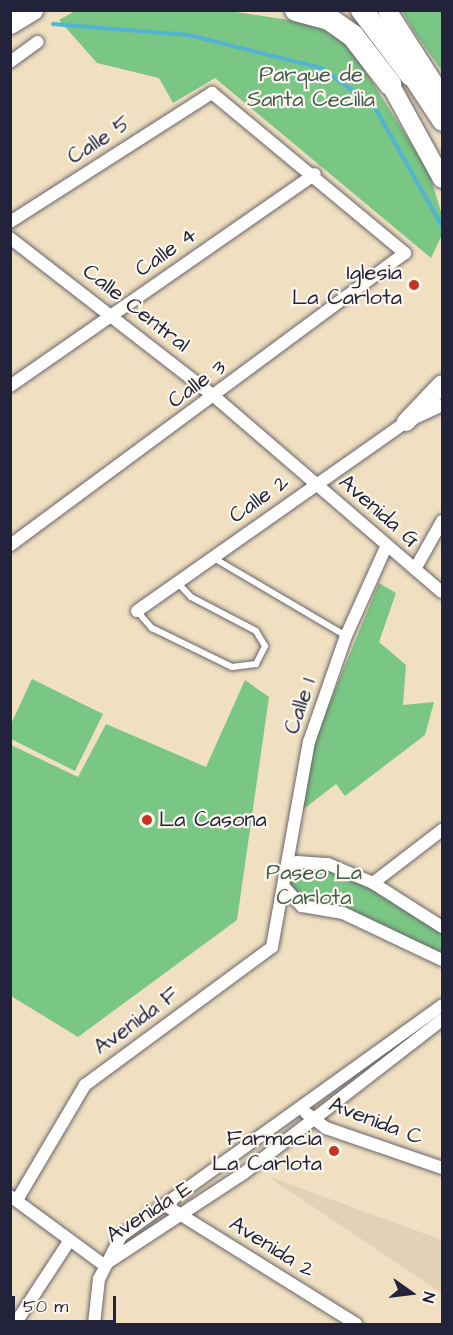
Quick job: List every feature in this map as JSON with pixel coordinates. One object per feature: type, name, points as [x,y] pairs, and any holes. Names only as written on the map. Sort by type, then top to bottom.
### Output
[{"type":"highway","points":[[10,24],[32,10]]},
{"type":"highway","points":[[296,10],[329,19],[353,36],[400,79]]},
{"type":"highway","points":[[346,10],[381,59],[400,79]]},
{"type":"highway","points":[[362,10],[400,79]]},
{"type":"main road","points":[[376,10],[409,61],[400,79],[442,179]]},
{"type":"main road","points":[[387,10],[442,96]]},
{"type":"main road","points":[[400,79],[442,122]]},
{"type":"main road","points":[[406,422],[442,384]]},
{"type":"street","points":[[10,62],[38,42]]},
{"type":"street","name":"Calle 5","points":[[10,222],[212,93],[315,174]]},
{"type":"street","name":"Calle 3","points":[[10,545],[215,397],[405,253],[315,174]]},
{"type":"street","name":"Calle 4","points":[[10,386],[315,174]]},
{"type":"street","name":"Calle Central","points":[[10,238],[215,397],[316,484]]},
{"type":"street","name":"Calle 2","points":[[137,611],[212,556],[406,422],[442,405]]},
{"type":"street","name":"Avenida G","points":[[316,484],[386,547],[442,592]]},
{"type":"street","points":[[415,569],[442,521]]},
{"type":"street","name":"Calle 1","points":[[285,888],[309,742],[346,636],[386,547]]},
{"type":"street","points":[[373,883],[442,830]]},
{"type":"street","points":[[442,927],[373,883],[304,860],[292,864],[285,888],[302,906],[343,913],[442,960]]},
{"type":"street","name":"Avenida F","points":[[14,1198],[85,1085],[272,947],[285,888]]},
{"type":"street","name":"Avenida E","points":[[104,1265],[121,1236],[442,1005]]},
{"type":"street","name":"Avenida E","points":[[104,1265],[183,1216],[442,1020]]},
{"type":"street","name":"Avenida C","points":[[300,1105],[310,1118],[442,1168]]},
{"type":"street","points":[[14,1198],[104,1265],[94,1324]]},
{"type":"street","name":"Avenida 2","points":[[165,1205],[356,1324]]},
{"type":"street","points":[[15,1324],[70,1240]]},
{"type":"lane","points":[[212,556],[346,636]]},
{"type":"lane","points":[[137,611],[152,628],[232,667],[256,664],[265,646],[256,631],[191,597],[177,582]]},
{"type":"shaded area","points":[[267,1176],[442,1240],[442,1293]]},
{"type":"green space","name":"Parque de Santa Cecilia","points":[[75,11],[229,11],[310,23],[332,34],[352,50],[429,172],[442,215],[442,235],[431,258],[215,78],[173,103],[159,78],[97,63],[59,20]]},
{"type":"green space","points":[[402,11],[442,11],[442,71],[415,33]]},
{"type":"green space","points":[[379,583],[396,593],[379,642],[406,665],[403,705],[434,702],[425,735],[345,796],[336,784],[301,811],[316,736]]},
{"type":"green space","points":[[32,679],[103,714],[75,771],[11,739],[11,724]]},
{"type":"green space","points":[[245,680],[269,697],[237,920],[78,1037],[11,996],[11,745],[78,777],[106,724],[206,767]]},
{"type":"green space","name":"Paseo La Carlota","points":[[292,864],[328,864],[442,927],[442,960],[343,913],[306,907],[285,888]]},
{"type":"waterway","points":[[53,24],[189,35],[321,68],[374,106],[442,226]]},
{"type":"place","name":"Iglesia La Carlota","points":[[414,285]]},
{"type":"place","name":"La Casona","points":[[147,820]]},
{"type":"place","name":"Farmacia La Carlota","points":[[334,1151]]}]
